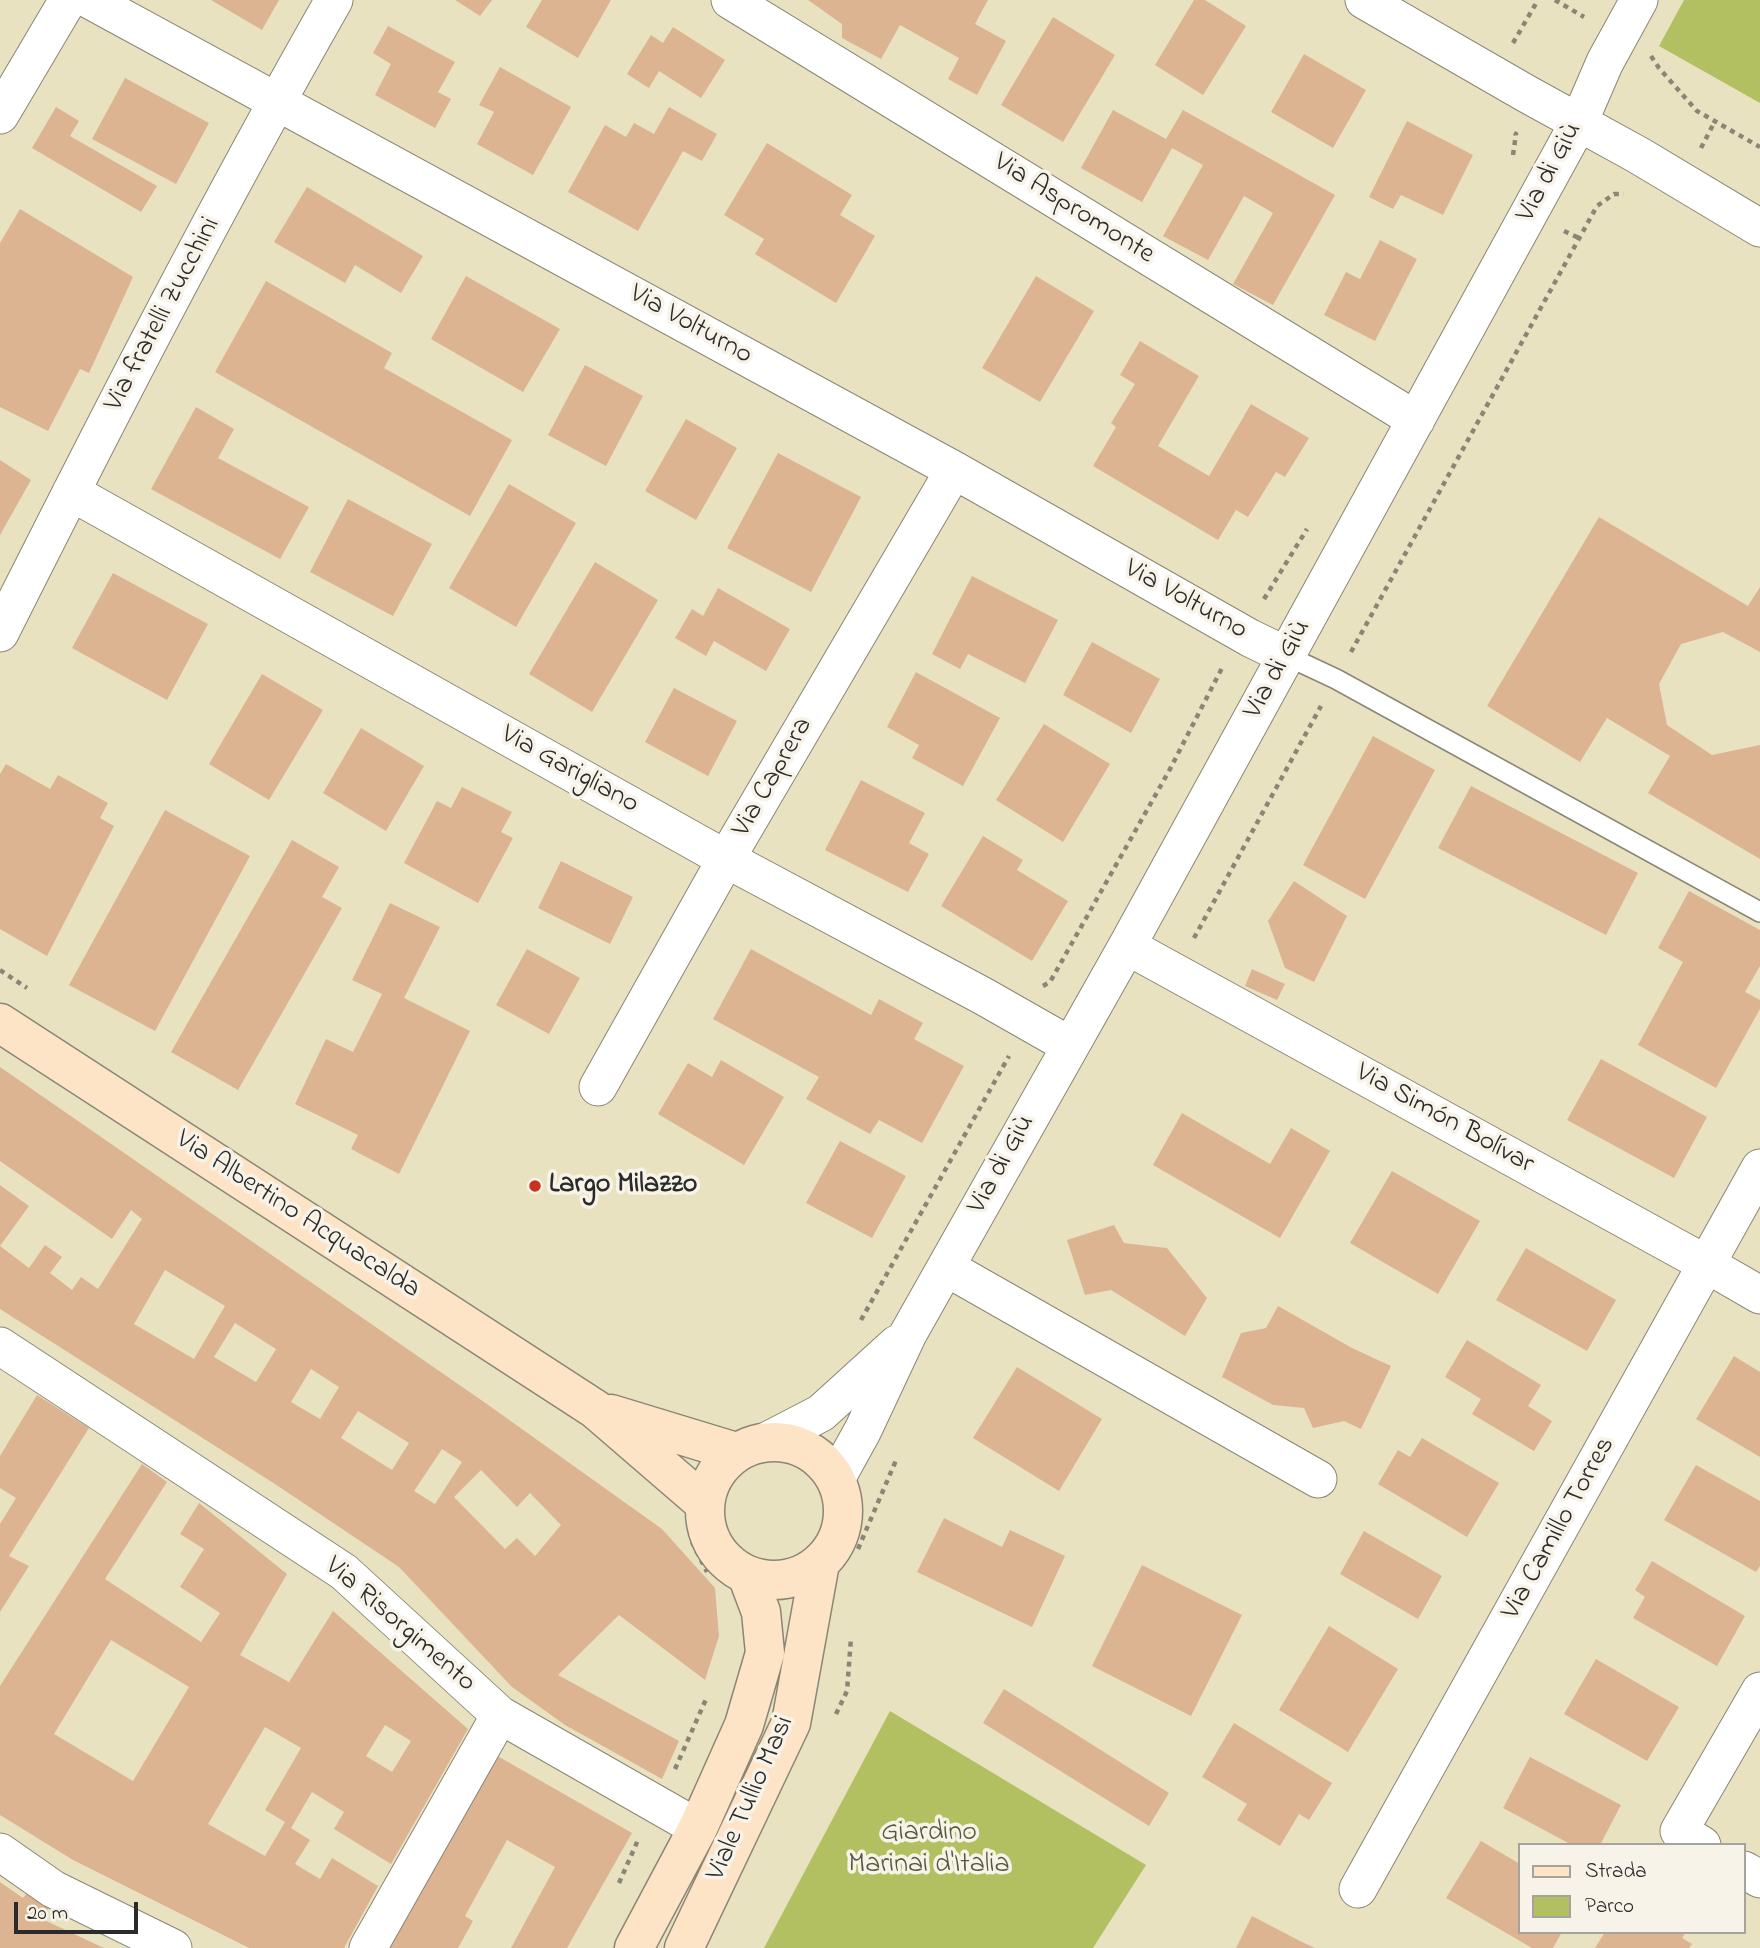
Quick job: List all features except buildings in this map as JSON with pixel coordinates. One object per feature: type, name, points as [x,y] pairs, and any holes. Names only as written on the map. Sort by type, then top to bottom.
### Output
[{"type":"main road","name":"Via Albertino Acquacalda","points":[[0,1023],[595,1409],[704,1503]]},
{"type":"main road","name":"Via Albertino Acquacalda","points":[[595,1409],[751,1446]]},
{"type":"main road","points":[[820,1563],[804,1574],[785,1579],[766,1580],[747,1575],[728,1563],[713,1547],[706,1526],[704,1503],[709,1484],[720,1466],[751,1446],[788,1442],[808,1450],[824,1462],[836,1479]]},
{"type":"main road","name":"Viale Tullio Masi","points":[[684,1948],[791,1723],[820,1563],[835,1545],[842,1524],[843,1501],[836,1479]]},
{"type":"main road","name":"Viale Tullio Masi","points":[[634,1948],[698,1828],[744,1725],[765,1653],[761,1612],[747,1575]]},
{"type":"street","points":[[0,115],[68,0]]},
{"type":"street","name":"Via Volturno","points":[[90,0],[954,470],[1250,638],[1287,656]]},
{"type":"street","name":"Via fratelli Zucchini","points":[[0,633],[277,100],[334,0]]},
{"type":"street","name":"Via Aspromonte","points":[[730,0],[1416,420]]},
{"type":"street","points":[[1364,0],[1638,155],[1760,228]]},
{"type":"street","name":"Via di Giù","points":[[836,1479],[863,1430],[908,1334],[1287,656],[1579,122],[1605,62],[1639,0]]},
{"type":"street","name":"Via Caprera","points":[[598,1087],[726,859],[954,470]]},
{"type":"street","name":"Via Garigliano","points":[[71,492],[726,859],[1069,1045]]},
{"type":"street","name":"Via Simón Bolívar","points":[[1127,946],[1760,1295]]},
{"type":"street","name":"Via Camillo Torres","points":[[1359,1889],[1760,1168]]},
{"type":"street","points":[[947,1268],[1318,1479]]},
{"type":"street","name":"Via di Giù","points":[[751,1446],[821,1413],[908,1334]]},
{"type":"street","name":"Via Risorgimento","points":[[0,1346],[344,1572],[500,1715],[698,1828]]},
{"type":"street","points":[[1699,1843],[1679,1830],[1760,1691]]},
{"type":"street","points":[[368,1948],[500,1715]]},
{"type":"street","points":[[0,1852],[53,1889],[173,1948]]},
{"type":"lane","points":[[1287,656],[1336,679],[1760,912]]},
{"type":"path","points":[[1494,74],[1538,0]]},
{"type":"path","points":[[1621,33],[1648,51],[1659,68],[1697,111],[1760,147]]},
{"type":"path","points":[[1683,183],[1715,121]]},
{"type":"path","points":[[1508,128],[1516,134],[1510,165]]},
{"type":"path","points":[[1175,972],[1597,206],[1614,194],[1635,193]]},
{"type":"path","points":[[1262,602],[1312,519]]},
{"type":"path","points":[[1040,988],[1050,982],[1170,771],[1227,657]]},
{"type":"path","points":[[855,1331],[1010,1055]]},
{"type":"path","points":[[691,1541],[708,1573]]},
{"type":"path","points":[[674,1772],[710,1689]]},
{"type":"green space","points":[[1684,0],[1760,0],[1760,103],[1659,46]]},
{"type":"green space","name":"Giardino Marinai d'Italia","points":[[890,1711],[1146,1865],[1093,1948],[764,1948]]},
{"type":"place","name":"Largo Milazzo","points":[[535,1186]]}]
